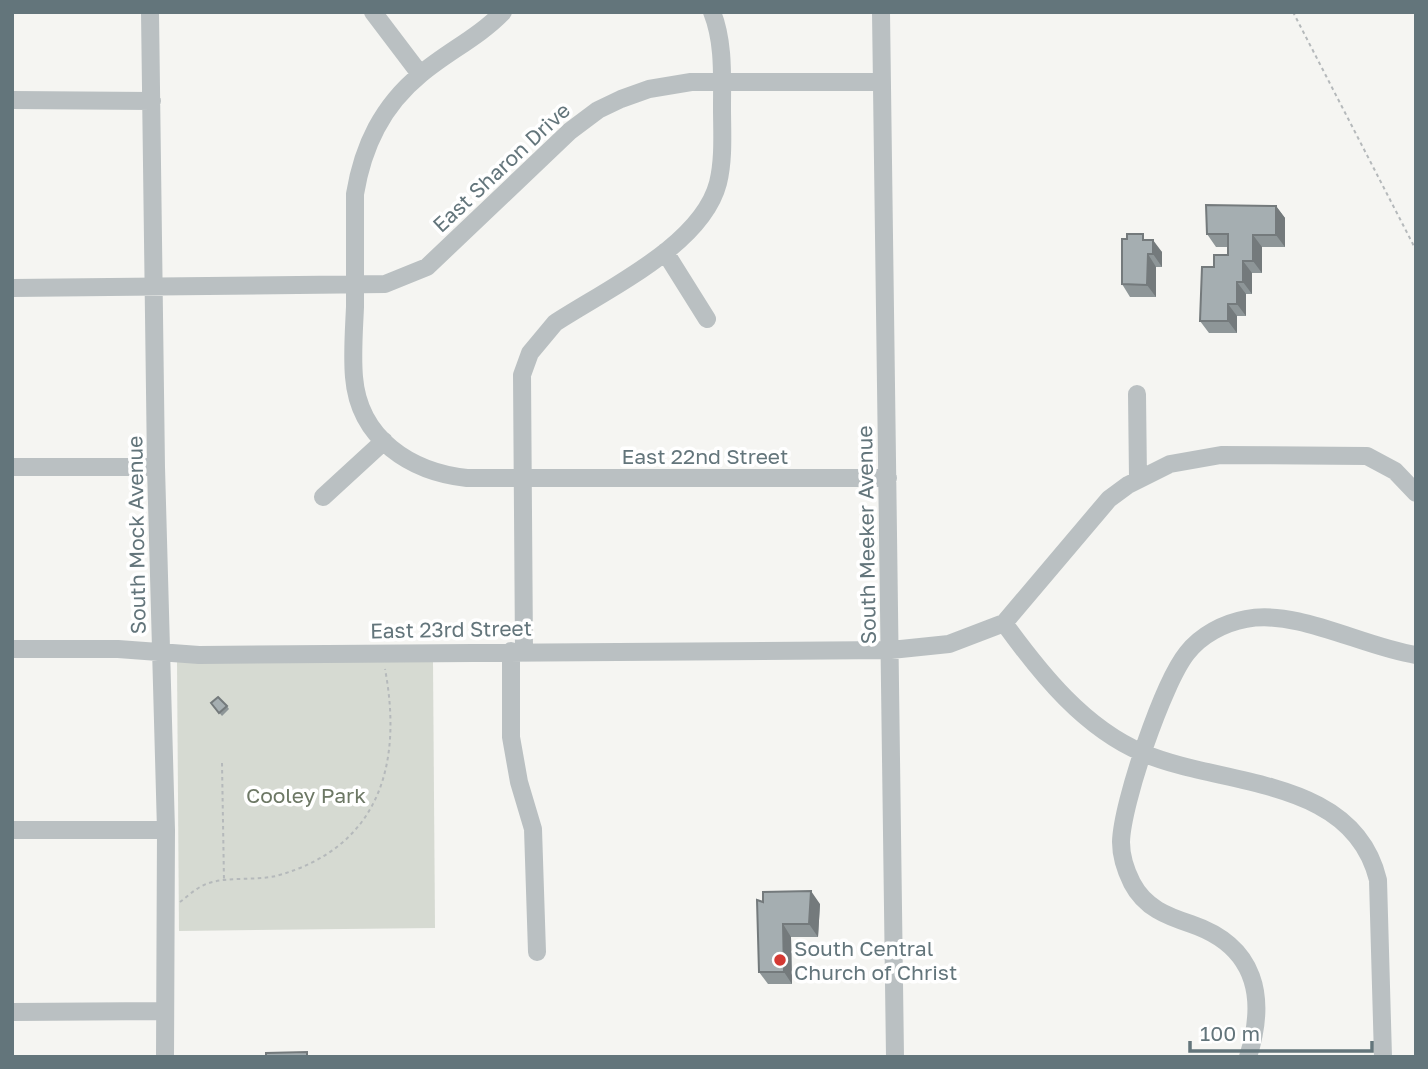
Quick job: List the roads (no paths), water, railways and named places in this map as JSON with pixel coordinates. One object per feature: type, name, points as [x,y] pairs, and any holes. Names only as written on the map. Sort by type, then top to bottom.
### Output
[{"type":"street","name":"South Mock Avenue","points":[[150,12],[156,467],[166,830],[165,1057]]},
{"type":"street","points":[[373,12],[420,74]]},
{"type":"street","name":"East 22nd Street","points":[[503,12],[420,74],[385,112],[372,133],[360,165],[355,194],[356,389],[363,411],[384,441],[411,464],[445,476],[522,480],[888,478]]},
{"type":"street","points":[[537,952],[533,829],[519,782],[511,737],[517,651],[522,383],[530,353],[555,323],[666,252],[698,224],[718,184],[722,157],[720,46],[712,12]]},
{"type":"street","name":"South Meeker Avenue","points":[[881,12],[895,1057]]},
{"type":"street","name":"East Sharon Drive","points":[[12,288],[154,289],[385,284],[427,267],[570,131],[598,110],[633,94],[665,85],[722,81],[882,82]]},
{"type":"street","points":[[12,100],[152,101]]},
{"type":"street","points":[[666,252],[707,319]]},
{"type":"street","points":[[1137,394],[1138,479]]},
{"type":"street","points":[[323,497],[384,441]]},
{"type":"street","points":[[1383,1057],[1379,893],[1376,872],[1359,838],[1336,815],[1317,803],[1143,753],[1115,736],[1063,696],[1004,624],[1097,512],[1118,491],[1170,464],[1201,457],[1346,455],[1377,460],[1405,479],[1416,493]]},
{"type":"street","points":[[12,467],[156,467]]},
{"type":"street","points":[[1248,1057],[1259,1009],[1257,995],[1243,963],[1220,939],[1155,909],[1139,894],[1127,873],[1123,856],[1123,828],[1143,753],[1181,663],[1198,641],[1226,624],[1253,618],[1280,618],[1416,655]]},
{"type":"street","name":"East 23rd Street","points":[[12,649],[162,651],[199,655],[891,650],[948,644],[1004,624]]},
{"type":"street","points":[[12,830],[166,830]]},
{"type":"street","points":[[12,1012],[164,1011]]},
{"type":"place","name":"South Central Church of Christ","points":[[780,960]]},
{"type":"park label","name":"Cooley Park","points":[[306,795]]}]
